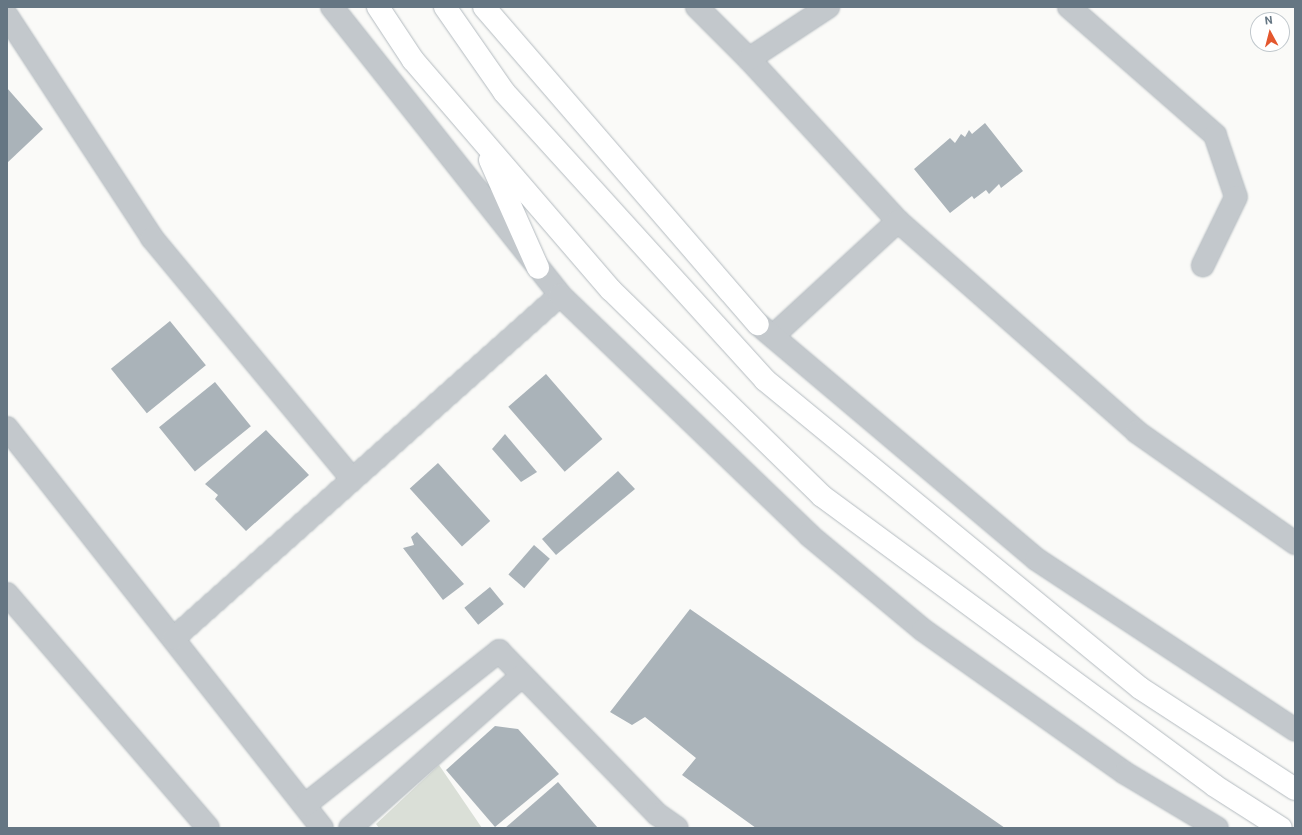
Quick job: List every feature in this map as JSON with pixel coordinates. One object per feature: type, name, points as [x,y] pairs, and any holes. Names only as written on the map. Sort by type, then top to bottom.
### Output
[{"type":"main road","points":[[378,7],[413,60],[611,290],[822,496],[1215,786],[1281,828]]},
{"type":"main road","points":[[445,7],[504,92],[765,380],[1140,688],[1295,789]]},
{"type":"main road","points":[[484,7],[765,330]]},
{"type":"main road","points":[[480,137],[538,268]]},
{"type":"street","points":[[332,7],[560,295],[809,534],[924,630],[1125,773],[1217,828]]},
{"type":"street","points":[[697,7],[749,59],[898,221],[1137,432],[1295,543]]},
{"type":"street","points":[[749,59],[828,7]]},
{"type":"street","points":[[1069,7],[1214,134],[1236,197],[1203,265]]},
{"type":"street","points":[[7,16],[152,238],[352,479]]},
{"type":"street","points":[[898,221],[765,330],[1036,559],[1295,730]]},
{"type":"street","points":[[174,638],[560,295]]},
{"type":"street","points":[[7,428],[174,638],[322,828]]},
{"type":"street","points":[[7,594],[208,828]]},
{"type":"street","points":[[305,805],[499,651],[662,821],[677,828]]},
{"type":"street","points":[[350,828],[522,676]]},
{"type":"shaded area","points":[[439,765],[482,828],[379,828],[376,824]]},
{"type":"building","points":[[7,88],[43,129],[7,163]]},
{"type":"building","points":[[985,123],[1023,171],[1001,188],[999,184],[989,194],[986,190],[974,199],[972,196],[950,213],[914,169],[950,138],[955,143],[961,134],[965,137],[969,130],[972,134]]},
{"type":"building","points":[[170,321],[206,365],[147,413],[111,369]]},
{"type":"building","points":[[546,374],[602,439],[565,472],[508,407]]},
{"type":"building","points":[[215,382],[251,426],[195,472],[159,427]]},
{"type":"building","points":[[266,430],[309,475],[246,531],[215,499],[218,495],[205,484]]},
{"type":"building","points":[[505,434],[537,472],[521,482],[492,449]]},
{"type":"building","points":[[438,463],[490,521],[462,546],[410,488]]},
{"type":"building","points":[[618,471],[635,489],[556,555],[542,539]]},
{"type":"building","points":[[417,532],[464,584],[443,600],[403,548],[414,545],[411,537]]},
{"type":"building","points":[[534,545],[550,559],[524,588],[508,574]]},
{"type":"building","points":[[490,587],[504,604],[478,625],[464,608]]},
{"type":"building","points":[[690,609],[1005,828],[756,828],[682,775],[696,758],[645,717],[632,725],[610,712]]},
{"type":"building","points":[[495,726],[518,729],[559,774],[495,827],[446,770]]},
{"type":"building","points":[[558,782],[598,828],[505,828]]}]
